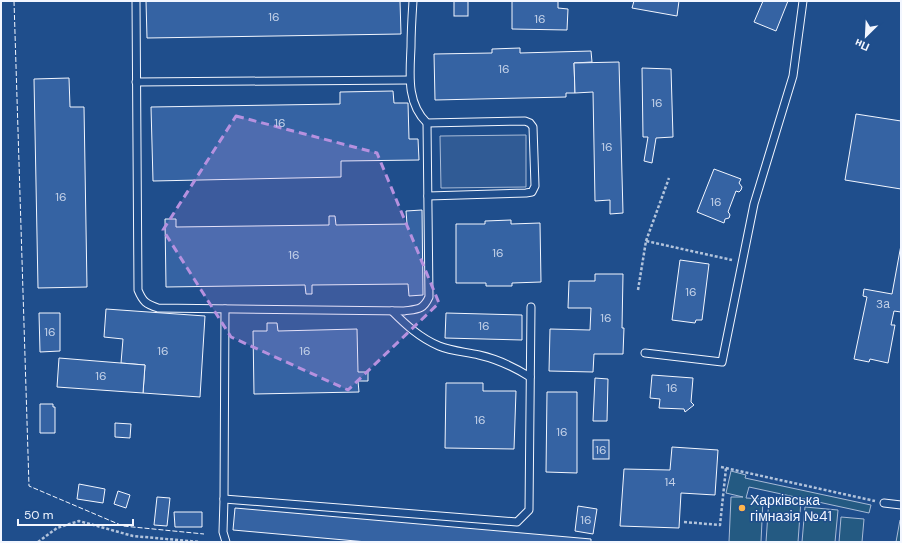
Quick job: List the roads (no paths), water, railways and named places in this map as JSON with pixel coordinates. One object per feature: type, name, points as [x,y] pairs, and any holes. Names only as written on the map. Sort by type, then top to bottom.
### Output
[{"type":"lane","points":[[136,1],[138,290],[142,300],[150,306],[158,308],[392,311],[416,310],[425,305],[429,297],[427,123],[419,113],[412,98],[409,80],[413,1]]},
{"type":"lane","points":[[645,353],[722,362],[754,204],[794,76],[803,1]]},
{"type":"lane","points":[[136,82],[409,80]]},
{"type":"lane","points":[[427,123],[525,121],[530,123],[533,127],[535,186],[532,192],[526,194],[428,196]]},
{"type":"lane","points":[[224,499],[517,522],[529,510],[531,306]]},
{"type":"lane","points":[[225,309],[223,532],[226,542]]},
{"type":"lane","points":[[392,311],[425,340],[441,347],[480,355],[514,368],[530,377]]},
{"type":"lane","points":[[884,504],[901,505]]},
{"type":"place","name":"Харківська гімназія №41","points":[[742,508]]}]
